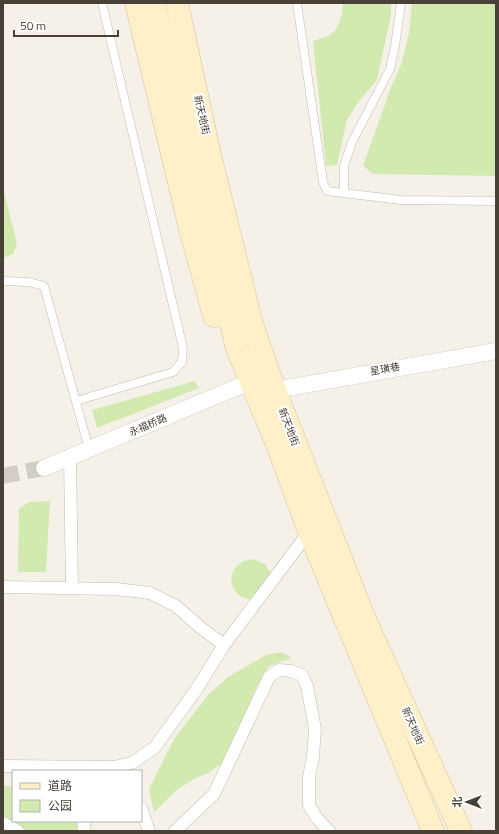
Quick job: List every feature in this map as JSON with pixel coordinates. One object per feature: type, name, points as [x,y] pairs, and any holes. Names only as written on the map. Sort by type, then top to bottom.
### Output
[{"type":"main road","points":[[136,3],[190,228],[226,360],[246,386]]},
{"type":"main road","name":"新天地街","points":[[154,3],[246,386],[277,444],[309,532],[433,831]]},
{"type":"main road","name":"新天地街","points":[[176,3],[211,159],[252,324],[275,390],[364,617],[461,831]]},
{"type":"street","name":"星璜巷","points":[[275,390],[496,351]]},
{"type":"street","name":"永福桥路","points":[[44,468],[246,386]]},
{"type":"street","points":[[70,457],[72,588]]},
{"type":"street","points":[[3,766],[86,769],[115,767],[127,768],[155,747],[196,690],[224,645],[309,532]]},
{"type":"street","points":[[3,587],[116,589],[150,593],[176,606],[201,628],[224,645]]},
{"type":"street","points":[[175,831],[214,794],[269,677],[279,670],[291,671],[302,675],[307,686],[315,729],[313,757],[309,777],[309,805],[316,817],[330,831]]},
{"type":"street","points":[[142,811],[149,831]]},
{"type":"street","points":[[3,823],[18,831]]},
{"type":"lane","points":[[76,401],[173,372],[182,362],[183,348],[102,3]]},
{"type":"lane","points":[[297,3],[323,182],[327,191],[401,200],[496,201]]},
{"type":"lane","points":[[344,193],[344,166],[352,142],[390,69],[402,3]]},
{"type":"lane","points":[[3,281],[30,282],[44,286],[89,449]]},
{"type":"green space","points":[[343,3],[391,3],[391,15],[377,80],[360,100],[347,120],[337,165],[326,166],[313,41],[332,34],[340,22]]},
{"type":"green space","points":[[412,3],[496,3],[496,176],[373,174],[363,166],[391,87],[401,65],[409,33]]},
{"type":"green space","points":[[3,188],[17,244],[13,254],[3,258]]},
{"type":"green space","points":[[195,381],[199,388],[97,428],[92,410]]},
{"type":"green space","points":[[50,501],[46,572],[18,572],[19,509],[29,502]]},
{"type":"green space","points":[[253,559],[265,564],[272,575],[254,600],[244,598],[237,594],[231,580],[232,573],[236,567],[243,562]]},
{"type":"green space","points":[[281,652],[292,658],[269,666],[257,686],[242,722],[221,764],[208,773],[194,779],[178,789],[154,812],[149,789],[174,739],[208,695],[228,677],[266,655]]},
{"type":"green space","points":[[3,785],[12,787],[12,822],[77,822],[77,831],[19,831],[3,820]]},
{"type":"tunnel","points":[[3,476],[44,468]]}]
